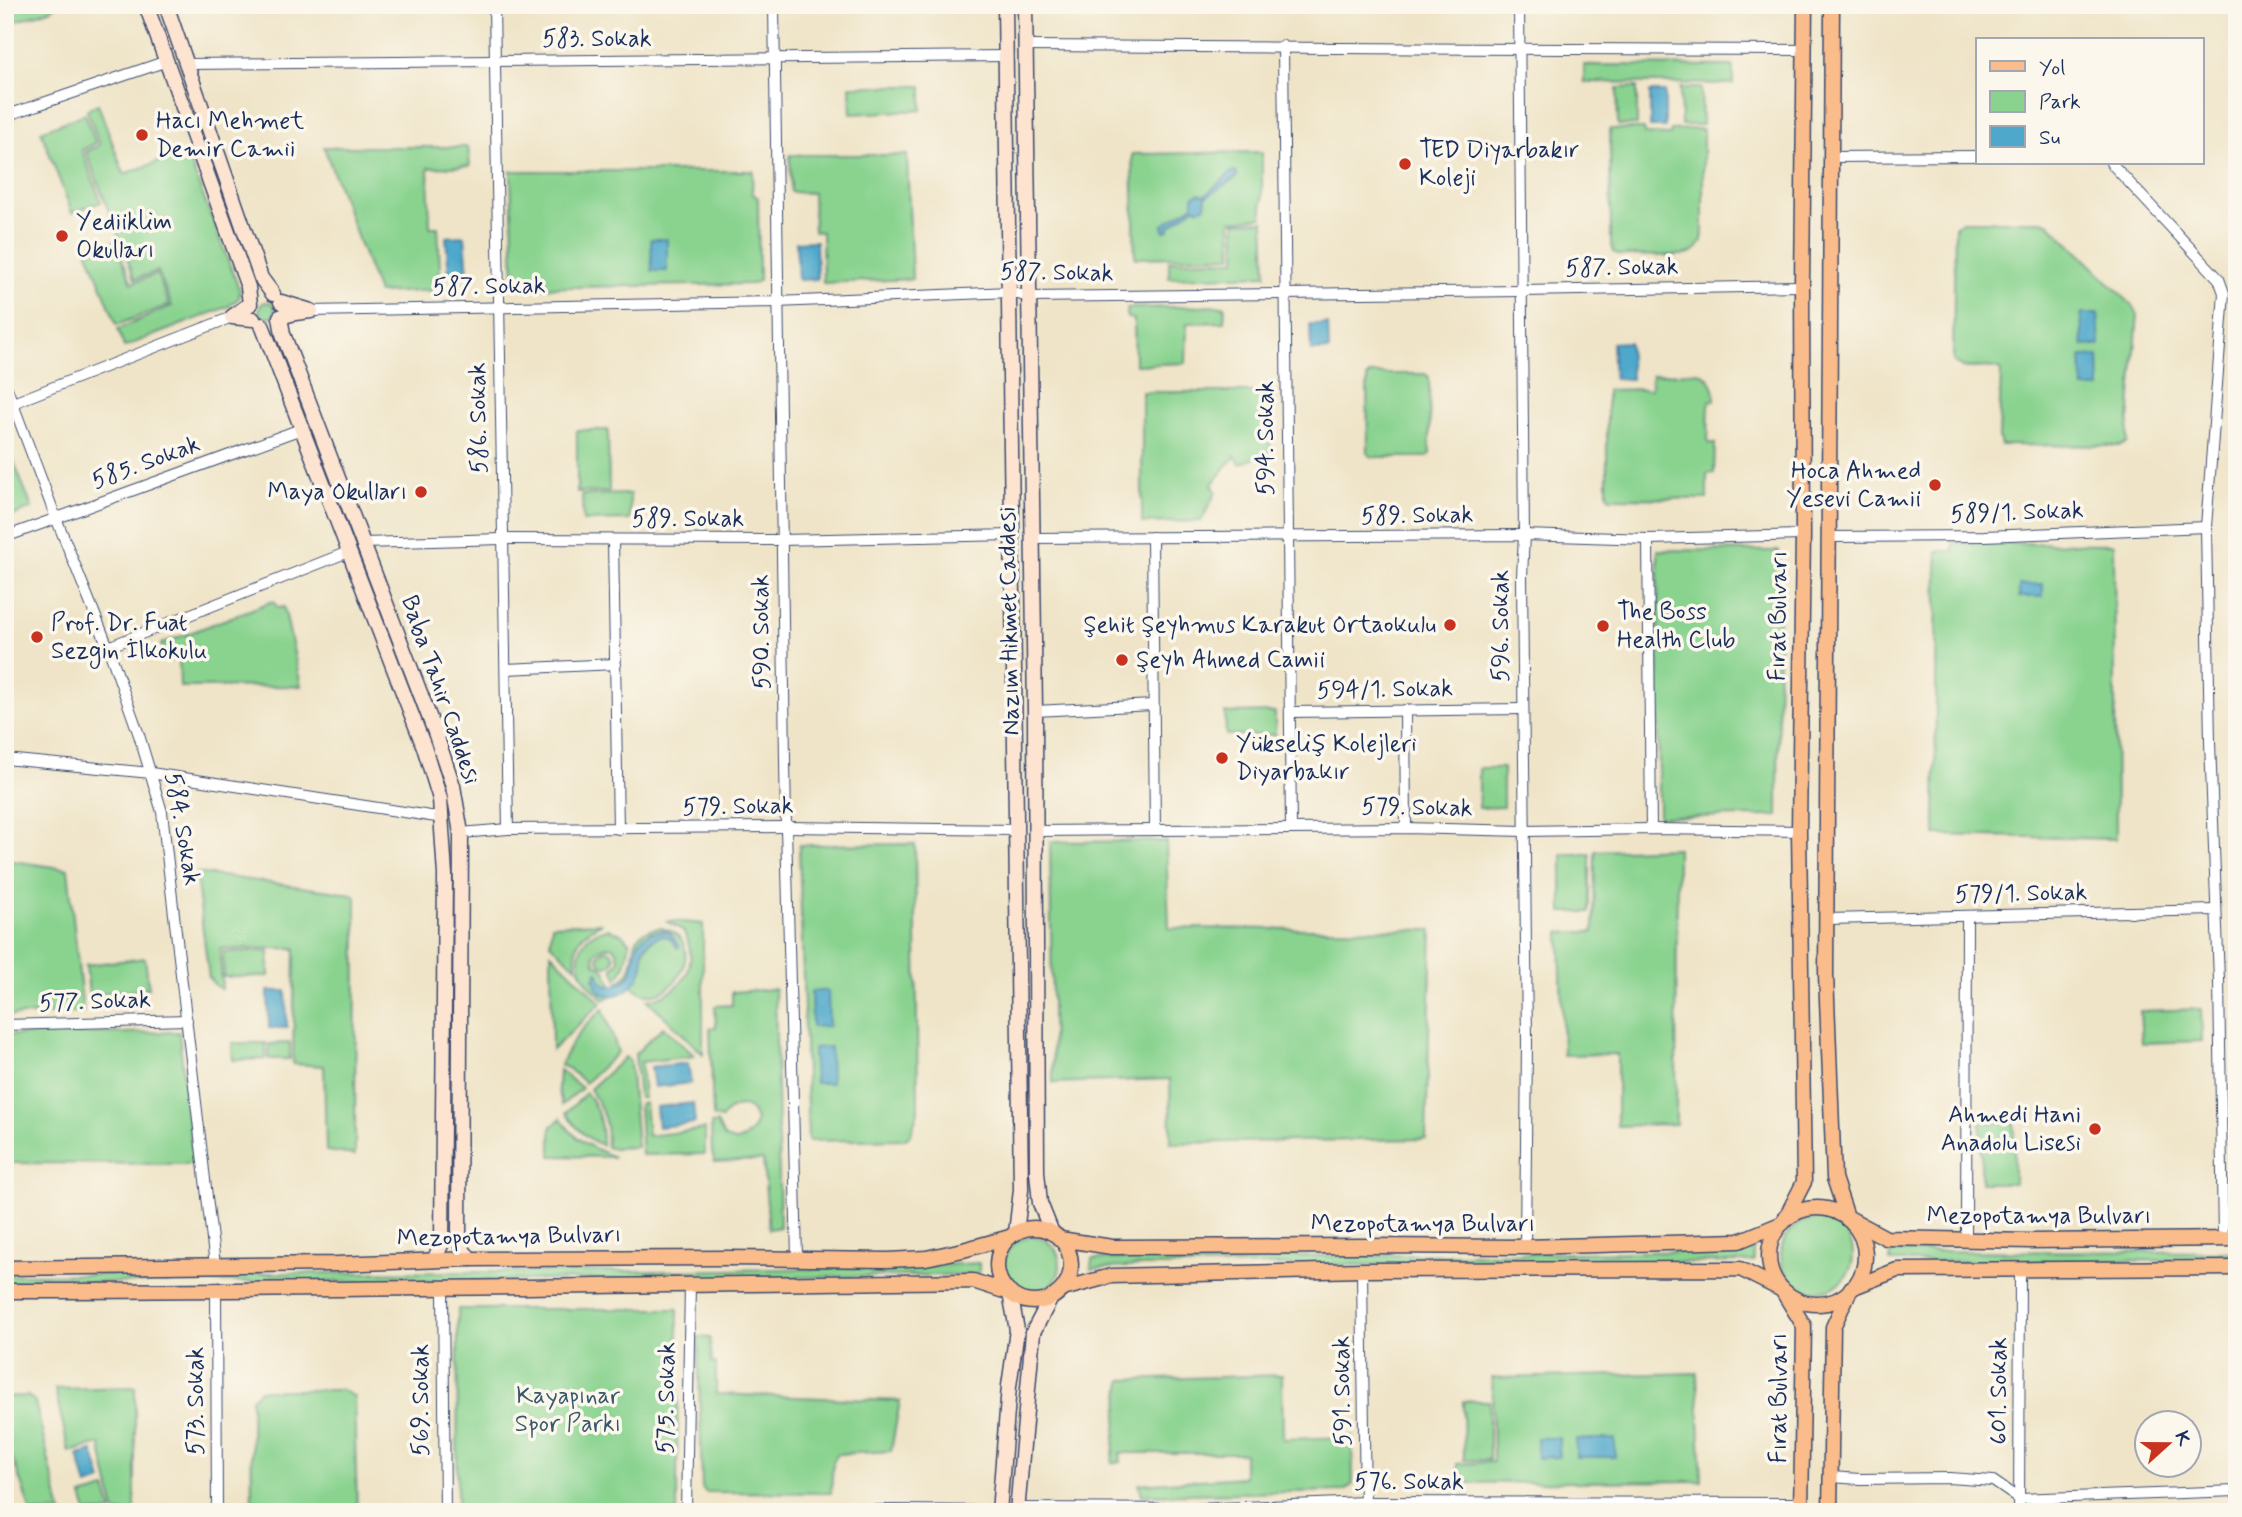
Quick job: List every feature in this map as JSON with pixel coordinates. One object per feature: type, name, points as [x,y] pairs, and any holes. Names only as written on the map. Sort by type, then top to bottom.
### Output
[{"type":"main road","points":[[146,5],[248,287],[249,309],[257,322]]},
{"type":"main road","points":[[166,5],[261,278],[282,307],[280,317]]},
{"type":"main road","name":"Nazım Hikmet Caddesi","points":[[1005,5],[1021,1190],[1013,1235]]},
{"type":"main road","name":"Nazım Hikmet Caddesi","points":[[1024,5],[1035,711],[1037,1172],[1041,1203],[1056,1236]]},
{"type":"main road","name":"Fırat Bulvarı","points":[[1783,1223],[1804,1182],[1799,831],[1805,5]]},
{"type":"main road","name":"Fırat Bulvarı","points":[[1832,5],[1826,974],[1834,1178],[1847,1217]]},
{"type":"main road","points":[[233,317],[262,293],[311,311]]},
{"type":"main road","points":[[233,317],[272,324],[280,317],[311,311]]},
{"type":"main road","name":"Baba Tahir Caddesi","points":[[280,317],[283,334],[435,732],[453,786],[461,833],[459,1235],[464,1252],[471,1259]]},
{"type":"main road","name":"Baba Tahir Caddesi","points":[[257,322],[269,340],[300,429],[424,747],[440,799],[445,899],[442,1243],[434,1260]]},
{"type":"main road","points":[[1821,1208],[1847,1217],[1858,1230],[1864,1245],[1865,1261],[1861,1276],[1851,1288],[1840,1298],[1826,1303],[1796,1299],[1782,1290],[1770,1265],[1769,1250],[1773,1235],[1783,1223],[1793,1214],[1806,1209],[1821,1208]]},
{"type":"main road","name":"Mezopotamya Bulvarı","points":[[1847,1217],[1886,1238],[2030,1241],[2230,1238]]},
{"type":"main road","name":"Mezopotamya Bulvarı","points":[[1056,1236],[1112,1247],[1525,1247],[1739,1241],[1783,1223]]},
{"type":"main road","points":[[999,1512],[1009,1386],[1017,1330],[1010,1293],[1001,1281],[998,1265],[1002,1248],[1013,1235],[1038,1229],[1056,1236],[1068,1250],[1071,1263],[1069,1277],[1033,1332],[1017,1510]]},
{"type":"main road","name":"Mezopotamya Bulvarı","points":[[5,1268],[336,1264],[471,1259],[888,1260],[926,1258],[1013,1235]]},
{"type":"main road","points":[[1830,1512],[1833,1327],[1851,1288],[1897,1270],[2237,1268]]},
{"type":"main road","name":"Mezopotamya Bulvarı","points":[[1057,1293],[1111,1276],[1362,1270],[1740,1269],[1782,1290]]},
{"type":"main road","points":[[5,1291],[299,1291],[973,1281],[1030,1302],[1057,1293]]},
{"type":"main road","name":"Fırat Bulvarı","points":[[1782,1290],[1804,1326],[1801,1507]]},
{"type":"street","name":"586. Sokak","points":[[494,5],[508,829]]},
{"type":"street","name":"590. Sokak","points":[[774,5],[786,827],[796,1258]]},
{"type":"street","name":"596. Sokak","points":[[1519,5],[1524,536],[1522,709],[1527,1042],[1525,1247]]},
{"type":"street","points":[[1025,46],[1283,46],[1519,51],[1804,50]]},
{"type":"street","name":"594. Sokak","points":[[1283,46],[1291,829]]},
{"type":"street","name":"583. Sokak","points":[[188,64],[1006,56]]},
{"type":"street","points":[[5,116],[167,61]]},
{"type":"street","points":[[1831,157],[1976,156]]},
{"type":"street","points":[[2112,164],[2219,279],[2224,293],[2206,527],[2216,910],[2230,1238]]},
{"type":"street","name":"587. Sokak","points":[[311,311],[777,302],[1010,292],[1029,296],[1286,295],[1802,286]]},
{"type":"street","points":[[13,403],[233,317]]},
{"type":"street","name":"584. Sokak","points":[[5,383],[108,647],[162,812],[215,1265]]},
{"type":"street","name":"585. Sokak","points":[[5,537],[300,429]]},
{"type":"street","name":"589/1. Sokak","points":[[1829,537],[1984,536],[2206,527]]},
{"type":"street","name":"589. Sokak","points":[[363,543],[502,539],[781,540],[1013,535]]},
{"type":"street","name":"589. Sokak","points":[[1032,538],[1524,536],[1648,540],[1803,535]]},
{"type":"street","points":[[1152,537],[1155,829]]},
{"type":"street","points":[[1648,540],[1651,829]]},
{"type":"street","points":[[613,541],[618,829]]},
{"type":"street","points":[[108,647],[348,552]]},
{"type":"street","points":[[506,669],[616,664]]},
{"type":"street","points":[[1035,711],[1153,705]]},
{"type":"street","name":"594/1. Sokak","points":[[1291,712],[1522,709]]},
{"type":"street","points":[[1405,710],[1406,828]]},
{"type":"street","points":[[5,759],[151,773],[443,818]]},
{"type":"street","name":"579. Sokak","points":[[461,833],[508,829],[786,827],[1016,830]]},
{"type":"street","name":"579. Sokak","points":[[1034,831],[1406,828],[1799,831]]},
{"type":"street","name":"579/1. Sokak","points":[[1827,919],[2216,910]]},
{"type":"street","points":[[1966,1239],[1967,916]]},
{"type":"street","name":"577. Sokak","points":[[5,1026],[187,1020]]},
{"type":"street","name":"591. Sokak","points":[[1362,1270],[1365,1507]]},
{"type":"street","name":"601. Sokak","points":[[2019,1512],[2021,1270]]},
{"type":"street","name":"575. Sokak","points":[[686,1511],[690,1285]]},
{"type":"street","name":"569. Sokak","points":[[443,1287],[445,1512]]},
{"type":"street","name":"573. Sokak","points":[[216,1290],[217,1512]]},
{"type":"street","points":[[1831,1477],[1993,1481],[2019,1499],[2237,1491]]},
{"type":"street","name":"576. Sokak","points":[[1017,1510],[1801,1507]]},
{"type":"street","points":[[686,1511],[713,1512]]},
{"type":"street","points":[[725,1512],[999,1512]]},
{"type":"green space","points":[[5,5],[55,5],[53,9],[5,25]]},
{"type":"green space","points":[[1584,65],[1733,66],[1733,84],[1584,82]]},
{"type":"green space","points":[[850,86],[922,86],[922,110],[851,114]]},
{"type":"green space","points":[[1637,87],[1637,125],[1618,125],[1617,88]]},
{"type":"green space","points":[[1680,88],[1701,88],[1702,125],[1681,125]]},
{"type":"green space","points":[[98,104],[124,174],[186,152],[240,291],[239,298],[229,306],[124,347],[118,329],[172,306],[158,271],[135,279],[86,152],[100,145],[87,110]]},
{"type":"green space","points":[[85,114],[96,143],[82,150],[101,202],[72,213],[41,131]]},
{"type":"green space","points":[[1610,129],[1644,129],[1645,134],[1670,135],[1671,130],[1703,129],[1703,235],[1701,244],[1695,250],[1684,255],[1667,256],[1620,255],[1614,252],[1611,244]]},
{"type":"green space","points":[[324,147],[468,147],[470,166],[428,168],[430,227],[438,227],[441,290],[378,293]]},
{"type":"green space","points":[[1262,152],[1262,217],[1231,221],[1232,256],[1135,258],[1132,154]]},
{"type":"green space","points":[[790,155],[907,155],[912,279],[823,283],[822,232],[814,231],[813,193],[791,192]]},
{"type":"green space","points":[[511,171],[753,171],[752,193],[758,198],[759,280],[753,284],[517,288],[514,285]]},
{"type":"green space","points":[[1264,221],[1266,275],[1169,278],[1169,261],[1236,260],[1235,222]]},
{"type":"green space","points":[[1962,221],[2048,223],[2134,307],[2138,315],[2127,443],[2120,446],[2001,445],[2001,370],[1964,367],[1953,361],[1955,227]]},
{"type":"green space","points":[[115,241],[132,283],[157,274],[169,305],[117,325],[88,252]]},
{"type":"green space","points":[[264,302],[270,302],[275,310],[273,316],[264,318],[259,313],[259,307]]},
{"type":"green space","points":[[1225,306],[1224,322],[1187,323],[1186,363],[1135,365],[1134,319],[1127,318],[1127,308]]},
{"type":"green space","points":[[1697,372],[1709,379],[1715,395],[1715,400],[1709,401],[1708,443],[1715,443],[1714,473],[1707,474],[1707,499],[1610,498],[1607,494],[1607,390],[1651,389],[1652,375]]},
{"type":"green space","points":[[1371,374],[1425,374],[1429,377],[1430,454],[1426,457],[1371,457],[1368,454],[1367,377]]},
{"type":"green space","points":[[1142,392],[1266,392],[1274,396],[1270,452],[1240,464],[1235,456],[1212,484],[1216,492],[1201,521],[1142,523]]},
{"type":"green space","points":[[577,430],[608,430],[609,492],[577,492]]},
{"type":"green space","points":[[5,439],[32,508],[5,519]]},
{"type":"green space","points":[[630,494],[630,520],[583,521],[582,495]]},
{"type":"green space","points":[[1953,543],[2114,544],[2116,839],[1935,835],[1937,551],[1953,551]]},
{"type":"green space","points":[[1658,550],[1779,551],[1778,816],[1659,817]]},
{"type":"green space","points":[[273,601],[278,608],[284,607],[301,686],[180,687],[179,659],[167,660],[161,644]]},
{"type":"green space","points":[[1275,712],[1275,735],[1226,735],[1225,713]]},
{"type":"green space","points":[[1479,768],[1503,768],[1503,807],[1479,808]]},
{"type":"green space","points":[[1166,841],[1169,928],[1432,930],[1426,1139],[1171,1143],[1170,1079],[1053,1083],[1050,842]]},
{"type":"green space","points":[[915,844],[918,1111],[911,1134],[904,1139],[808,1141],[799,845]]},
{"type":"green space","points":[[1677,848],[1676,1124],[1617,1126],[1617,1054],[1563,1055],[1560,932],[1594,932],[1595,851]]},
{"type":"green space","points":[[1562,854],[1590,854],[1590,912],[1562,912]]},
{"type":"green space","points":[[5,860],[68,869],[83,1012],[5,1016]]},
{"type":"green space","points":[[198,873],[352,894],[356,898],[355,1155],[326,1151],[324,1066],[293,1064],[295,948],[220,949],[222,989],[217,987],[209,978],[196,875]]},
{"type":"green space","points":[[667,922],[703,924],[703,1054],[648,1000],[674,990],[688,970],[688,940],[682,930]]},
{"type":"green space","points":[[602,923],[580,939],[576,951],[576,967],[550,943],[552,925]]},
{"type":"green space","points":[[661,928],[677,935],[684,946],[685,960],[680,974],[671,985],[659,993],[646,994],[632,986],[648,944],[664,935],[679,947],[670,933],[650,932],[635,960],[634,969],[619,985],[618,982],[631,967],[637,939],[649,930]]},
{"type":"green space","points":[[608,929],[622,934],[630,943],[625,965],[617,978],[613,968],[619,961],[617,951],[613,947],[605,947],[596,952],[595,963],[605,970],[612,986],[603,983],[597,973],[594,979],[603,994],[610,996],[605,1000],[585,979],[579,954],[591,935]]},
{"type":"green space","points":[[603,950],[609,950],[614,958],[612,964],[603,966],[598,961],[598,955]]},
{"type":"green space","points":[[269,951],[269,976],[224,977],[223,952]]},
{"type":"green space","points":[[551,953],[601,1003],[552,1050]]},
{"type":"green space","points":[[145,958],[149,988],[89,995],[86,965]]},
{"type":"green space","points":[[775,989],[780,1227],[769,1229],[763,1160],[715,1162],[712,1153],[711,1124],[717,1123],[725,1138],[736,1141],[751,1132],[755,1119],[751,1110],[742,1106],[732,1108],[722,1119],[713,1117],[710,1028],[716,1027],[715,1006],[732,1005],[732,992]]},
{"type":"green space","points":[[603,1009],[618,1052],[585,1083],[568,1068],[560,1065],[578,1034]]},
{"type":"green space","points":[[2201,1009],[2202,1041],[2142,1043],[2140,1011]]},
{"type":"green space","points":[[663,1027],[695,1056],[641,1062],[644,1098],[639,1098],[635,1054]]},
{"type":"green space","points":[[179,1032],[193,1164],[5,1163],[5,1035]]},
{"type":"green space","points":[[232,1043],[266,1043],[266,1059],[233,1060]]},
{"type":"green space","points":[[290,1043],[290,1059],[269,1059],[269,1044]]},
{"type":"green space","points":[[625,1057],[630,1062],[637,1147],[608,1148],[604,1116],[590,1089]]},
{"type":"green space","points":[[559,1070],[582,1088],[562,1105],[558,1088]]},
{"type":"green space","points":[[586,1093],[599,1118],[602,1145],[581,1132],[566,1113]]},
{"type":"green space","points":[[645,1103],[648,1136],[705,1129],[705,1154],[642,1155],[639,1104]]},
{"type":"green space","points":[[561,1118],[577,1138],[614,1157],[551,1156],[551,1128]]},
{"type":"green space","points":[[1981,1122],[2014,1122],[2014,1183],[1981,1183]]},
{"type":"green space","points":[[1817,1219],[1837,1225],[1847,1235],[1853,1255],[1847,1275],[1837,1285],[1817,1291],[1797,1285],[1787,1275],[1781,1255],[1787,1235],[1797,1225]]},
{"type":"green space","points":[[1032,1237],[1043,1239],[1052,1245],[1058,1254],[1058,1276],[1052,1285],[1043,1291],[1032,1293],[1021,1291],[1012,1285],[1006,1276],[1004,1265],[1006,1254],[1012,1245],[1021,1239]]},
{"type":"green space","points":[[1754,1249],[1754,1262],[1145,1266],[1091,1269],[1092,1259]]},
{"type":"green space","points":[[1891,1251],[2237,1252],[2237,1260],[1890,1262]]},
{"type":"green space","points":[[979,1263],[979,1274],[907,1276],[5,1283],[5,1275],[671,1271],[909,1267]]},
{"type":"green space","name":"Kayapınar Spor Parkı","points":[[458,1309],[678,1309],[677,1512],[457,1512]]},
{"type":"green space","points":[[698,1337],[710,1338],[712,1363],[716,1363],[716,1394],[900,1401],[891,1451],[837,1454],[833,1460],[831,1493],[706,1492],[702,1488]]},
{"type":"green space","points":[[1697,1373],[1702,1481],[1457,1483],[1457,1464],[1493,1462],[1492,1378]]},
{"type":"green space","points":[[1282,1375],[1283,1439],[1352,1437],[1353,1484],[1344,1491],[1142,1495],[1139,1484],[1244,1477],[1244,1453],[1120,1453],[1121,1462],[1112,1463],[1122,1380]]},
{"type":"green space","points":[[135,1387],[135,1512],[115,1512],[100,1444],[69,1452],[55,1389]]},
{"type":"green space","points":[[260,1390],[342,1390],[354,1397],[357,1512],[252,1512],[251,1399]]},
{"type":"green space","points":[[28,1396],[35,1402],[61,1512],[31,1512],[5,1436],[5,1397]]},
{"type":"green space","points":[[1463,1401],[1489,1401],[1489,1460],[1464,1460]]},
{"type":"green space","points":[[106,1489],[112,1512],[87,1512],[82,1496]]},
{"type":"water","points":[[1650,92],[1665,92],[1665,127],[1650,127]]},
{"type":"water","points":[[1233,171],[1237,173],[1237,177],[1206,197],[1205,206],[1200,209],[1194,207],[1169,227],[1169,230],[1164,231],[1163,225],[1193,205],[1193,196],[1199,193],[1205,195]]},
{"type":"water","points":[[465,236],[468,274],[449,276],[446,237]]},
{"type":"water","points":[[651,239],[667,239],[667,271],[652,271]]},
{"type":"water","points":[[816,241],[817,279],[798,280],[796,242]]},
{"type":"water","points":[[2081,314],[2098,314],[2100,345],[2083,346]]},
{"type":"water","points":[[1310,324],[1328,324],[1329,350],[1311,351]]},
{"type":"water","points":[[1629,342],[1631,379],[1614,379],[1612,343]]},
{"type":"water","points":[[2099,356],[2100,388],[2083,388],[2081,357]]},
{"type":"water","points":[[2043,584],[2043,597],[2019,597],[2019,585]]},
{"type":"water","points":[[665,931],[670,933],[680,947],[666,936],[653,939],[645,946],[641,972],[635,983],[620,994],[600,992],[594,979],[597,972],[600,974],[600,980],[608,986],[622,983],[633,967],[636,948],[641,940],[650,934]]},
{"type":"water","points":[[268,991],[286,991],[287,1028],[269,1028]]},
{"type":"water","points":[[811,991],[828,991],[829,1026],[812,1027]]},
{"type":"water","points":[[830,1047],[831,1083],[815,1083],[813,1048]]},
{"type":"water","points":[[688,1063],[691,1083],[654,1087],[651,1067]]},
{"type":"water","points":[[693,1103],[695,1123],[658,1127],[656,1107]]},
{"type":"water","points":[[1537,1438],[1559,1438],[1559,1457],[1537,1458]]},
{"type":"water","points":[[1576,1439],[1615,1439],[1615,1457],[1576,1457]]},
{"type":"water","points":[[93,1451],[102,1481],[87,1486],[78,1455]]},
{"type":"place","name":"Hacı Mehmet Demir Camii","points":[[142,135]]},
{"type":"place","name":"TED Diyarbakır Koleji","points":[[1405,164]]},
{"type":"place","name":"Yediiklim Okulları","points":[[62,236]]},
{"type":"place","name":"Hoca Ahmed Yesevi Camii","points":[[1935,485]]},
{"type":"place","name":"Maya Okulları","points":[[421,492]]},
{"type":"place","name":"Şehit Şeyhmus Karakut Ortaokulu","points":[[1450,625]]},
{"type":"place","name":"The Boss Health Club","points":[[1603,626]]},
{"type":"place","name":"Prof. Dr. Fuat Sezgin İlkokulu","points":[[37,637]]},
{"type":"place","name":"Şeyh Ahmed Camii","points":[[1122,660]]},
{"type":"place","name":"Yükseliş Kolejleri Diyarbakır","points":[[1222,758]]},
{"type":"place","name":"Ahmedi Hani Anadolu Lisesi","points":[[2095,1129]]}]
